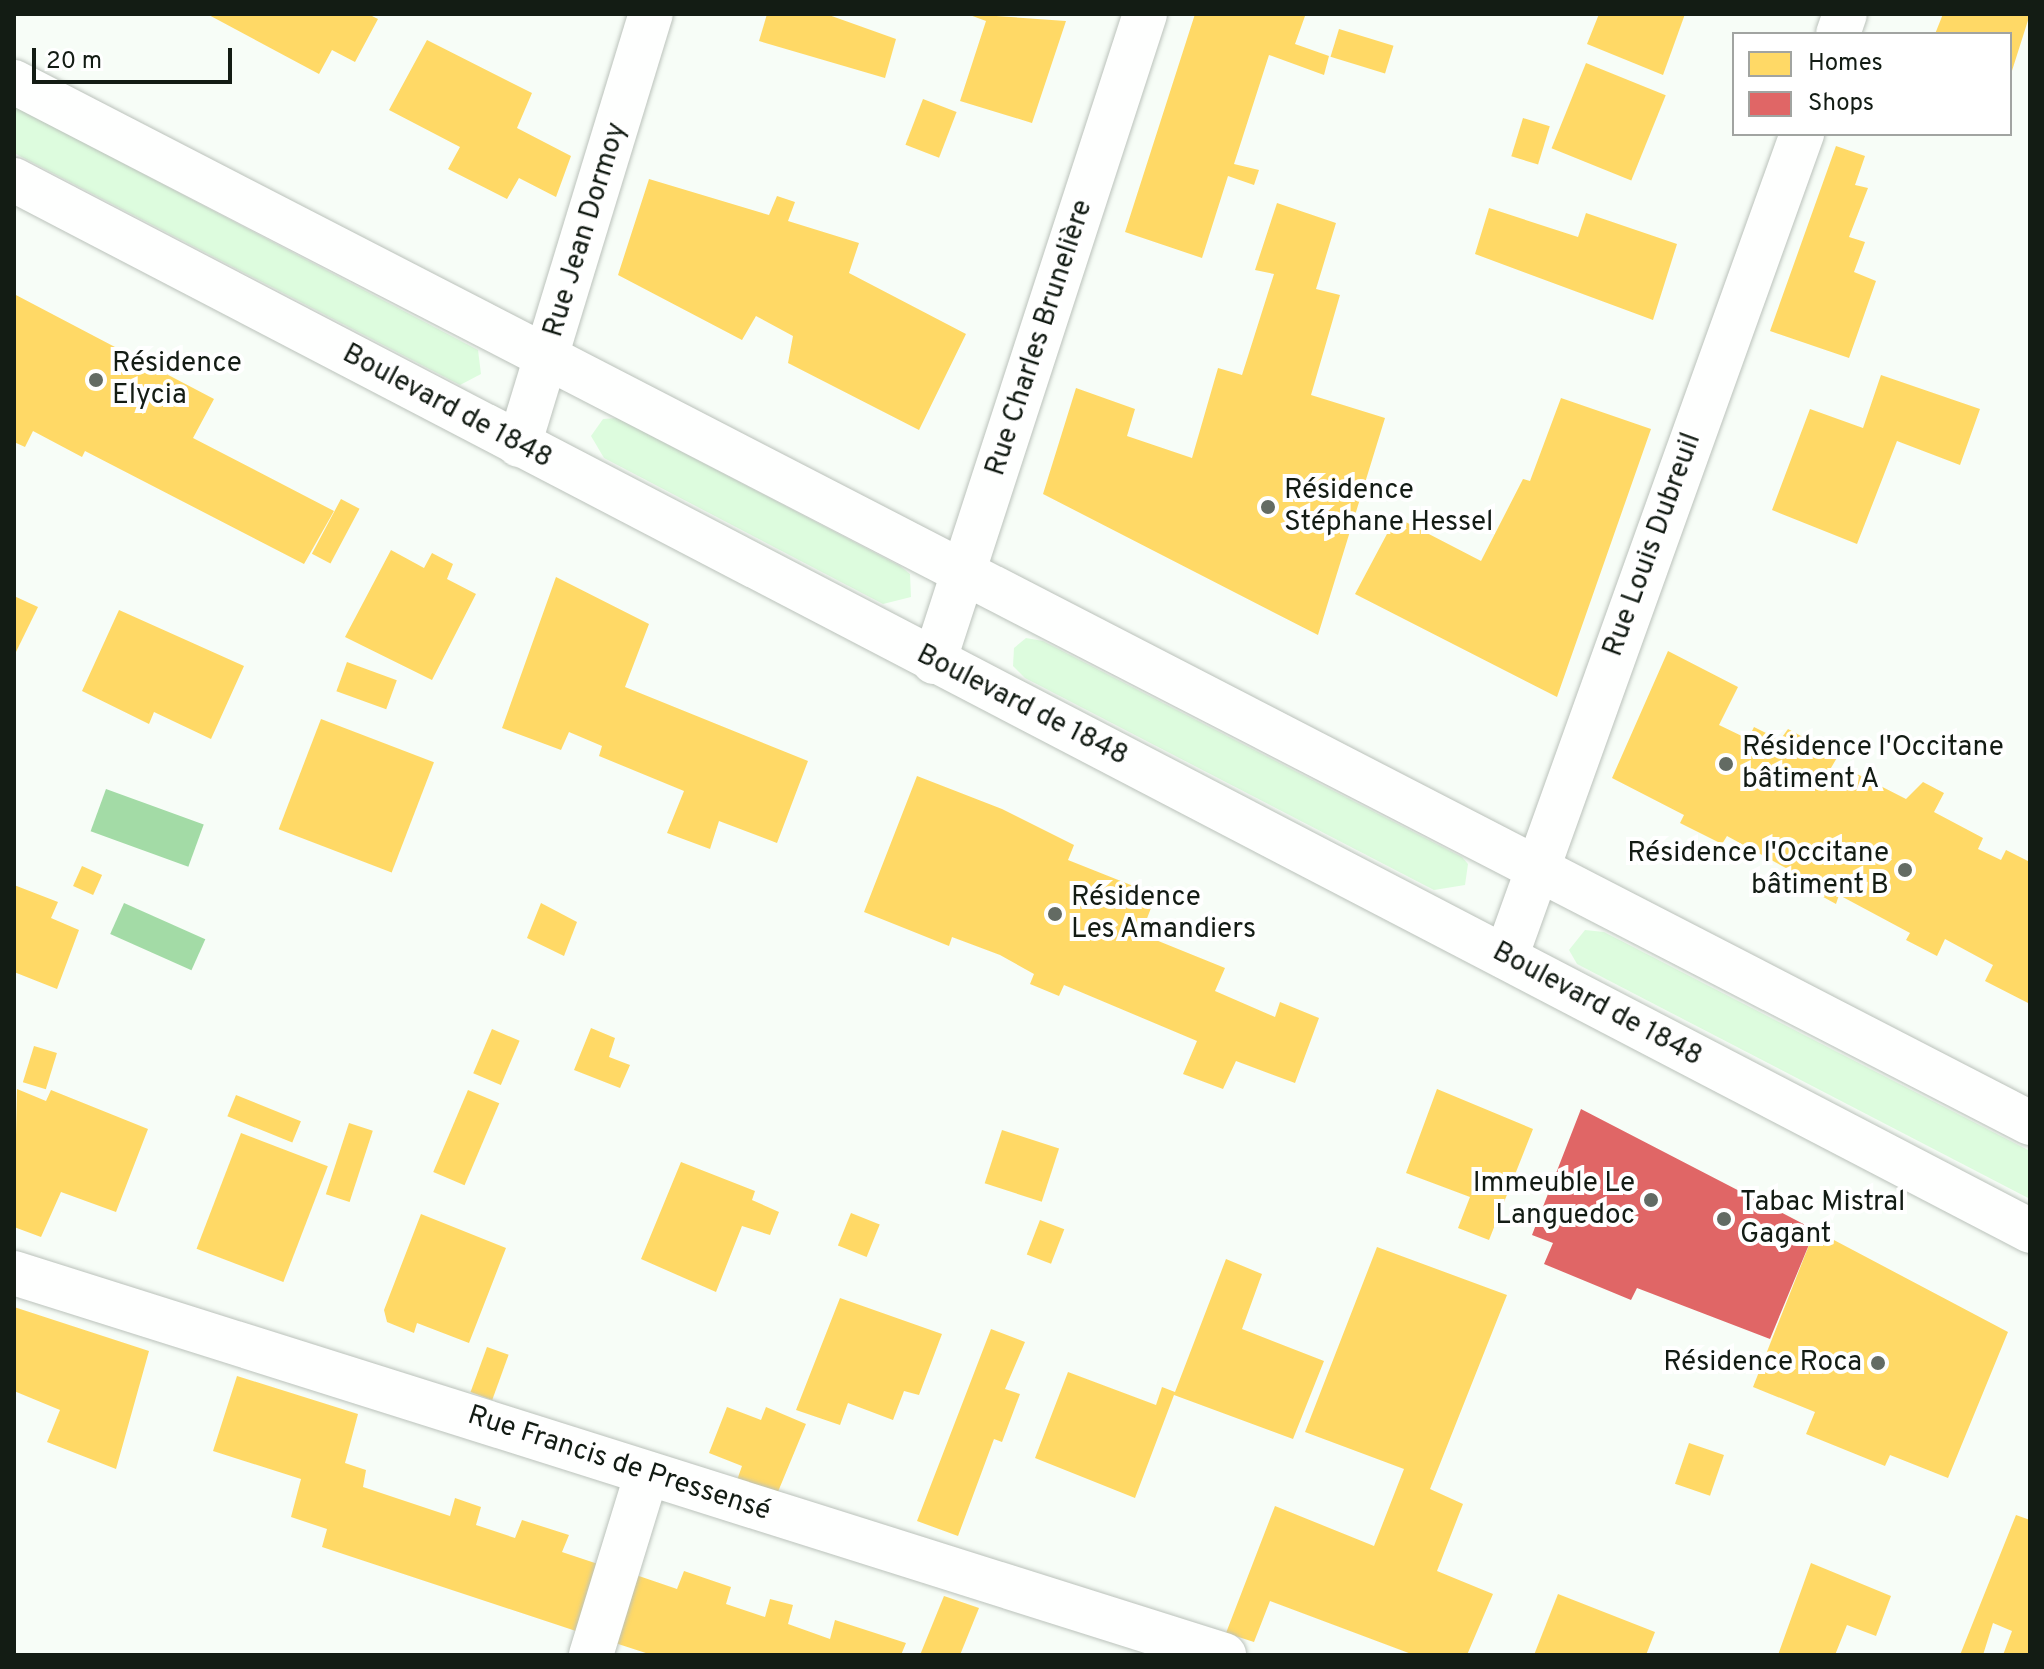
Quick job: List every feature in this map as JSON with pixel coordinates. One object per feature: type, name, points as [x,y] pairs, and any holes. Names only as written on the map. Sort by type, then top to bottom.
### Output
[{"type":"street","name":"Rue Jean Dormoy","points":[[519,445],[651,14]]},
{"type":"street","name":"Rue Charles Brunelière","points":[[934,662],[1145,14]]},
{"type":"street","points":[[14,82],[963,576],[1537,865],[2030,1123]]},
{"type":"street","name":"Rue Louis Dubreuil","points":[[1506,957],[1801,136]]},
{"type":"street","name":"Boulevard de 1848","points":[[14,180],[2030,1231]]},
{"type":"street","name":"Rue Francis de Pressensé","points":[[14,1273],[1224,1655]]},
{"type":"street","points":[[591,1655],[647,1473]]},
{"type":"shaded area","points":[[14,106],[478,350],[481,374],[460,385],[14,153]]},
{"type":"shaded area","points":[[617,418],[900,566],[910,574],[911,597],[883,604],[604,458],[591,436],[603,419]]},
{"type":"shaded area","points":[[1026,638],[1043,641],[1462,857],[1468,864],[1465,885],[1434,890],[1025,678],[1013,666],[1014,648]]},
{"type":"shaded area","points":[[106,789],[204,825],[188,867],[91,831]]},
{"type":"shaded area","points":[[124,903],[205,939],[191,970],[110,934]]},
{"type":"shaded area","points":[[1585,930],[1604,932],[2030,1151],[2030,1199],[1577,964],[1569,950]]},
{"type":"building: Homes","points":[[207,14],[368,14],[378,19],[355,62],[332,50],[319,74]]},
{"type":"building: Homes","points":[[767,14],[826,14],[896,39],[885,78],[759,41]]},
{"type":"building: Homes","points":[[967,14],[1066,21],[1032,123],[960,101],[986,21]]},
{"type":"building: Homes","points":[[1195,14],[1305,16],[1295,44],[1329,56],[1324,75],[1269,55],[1234,164],[1259,170],[1254,185],[1228,176],[1202,258],[1125,232]]},
{"type":"building: Homes","points":[[1599,14],[1685,14],[1663,75],[1587,44]]},
{"type":"building: Homes","points":[[1943,14],[2030,14],[2012,71],[2012,32],[1936,32]]},
{"type":"building: Homes","points":[[1339,29],[1394,46],[1385,73],[1331,57]]},
{"type":"building: Homes","points":[[427,40],[532,93],[517,128],[571,156],[556,197],[519,178],[507,199],[448,169],[460,147],[389,110]]},
{"type":"building: Homes","points":[[1586,63],[1666,95],[1631,181],[1552,148]]},
{"type":"building: Homes","points":[[923,99],[957,112],[939,158],[905,145]]},
{"type":"building: Homes","points":[[1523,118],[1550,126],[1538,164],[1511,156]]},
{"type":"building: Homes","points":[[1836,146],[1865,156],[1855,185],[1868,188],[1849,237],[1865,242],[1854,272],[1876,281],[1849,358],[1770,331]]},
{"type":"building: Homes","points":[[649,179],[769,215],[777,196],[795,202],[788,221],[859,243],[849,273],[966,334],[919,430],[788,363],[793,336],[756,316],[742,340],[618,275]]},
{"type":"building: Homes","points":[[1277,203],[1336,223],[1316,289],[1340,295],[1311,395],[1385,418],[1318,635],[1043,494],[1076,388],[1135,409],[1127,436],[1192,458],[1218,368],[1242,375],[1274,274],[1255,270]]},
{"type":"building: Homes","points":[[1489,208],[1578,237],[1586,213],[1677,244],[1653,320],[1475,254]]},
{"type":"building: Homes","name":"Résidence Elycia","points":[[14,294],[214,399],[193,438],[334,511],[304,564],[85,451],[82,457],[33,431],[25,447],[14,442]]},
{"type":"building: Homes","points":[[1881,375],[1980,409],[1960,465],[1897,441],[1857,544],[1772,510],[1810,409],[1863,428]]},
{"type":"building: Homes","points":[[1561,398],[1651,429],[1557,697],[1355,594],[1396,517],[1481,561],[1523,479],[1530,481]]},
{"type":"building: Homes","points":[[341,499],[360,509],[330,564],[312,554]]},
{"type":"building: Homes","points":[[391,550],[424,568],[432,553],[453,564],[447,579],[476,594],[432,680],[345,637]]},
{"type":"building: Homes","points":[[556,577],[649,624],[625,687],[808,761],[777,843],[719,821],[710,849],[667,833],[684,791],[599,756],[602,746],[569,732],[561,750],[502,728]]},
{"type":"building: Homes","points":[[14,596],[38,607],[14,656]]},
{"type":"building: Homes","points":[[119,610],[244,666],[211,739],[154,712],[149,724],[82,691]]},
{"type":"building: Homes","points":[[1668,651],[1738,687],[1719,725],[1748,739],[1754,727],[1780,740],[1788,729],[1838,756],[1828,773],[1852,784],[1857,774],[1906,799],[1923,782],[1944,793],[1934,812],[1983,838],[1978,849],[2001,860],[2006,850],[2030,862],[2030,1004],[1985,981],[1993,965],[1945,939],[1937,956],[1906,940],[1910,933],[1839,895],[1836,904],[1805,887],[1808,880],[1727,836],[1722,844],[1680,823],[1684,815],[1612,778]]},
{"type":"building: Homes","points":[[347,662],[397,680],[386,709],[336,691]]},
{"type":"building: Homes","points":[[321,719],[434,762],[392,873],[279,829]]},
{"type":"building: Homes","points":[[917,776],[1002,809],[1074,845],[1068,860],[1156,895],[1141,934],[1225,968],[1215,991],[1275,1017],[1280,1002],[1319,1018],[1295,1083],[1236,1061],[1223,1089],[1183,1074],[1197,1041],[1064,985],[1059,996],[1030,984],[1034,974],[1000,955],[952,937],[949,946],[864,912]]},
{"type":"building: Homes","points":[[82,866],[102,875],[93,895],[73,886]]},
{"type":"building: Homes","points":[[14,885],[58,902],[51,918],[79,930],[57,989],[14,972]]},
{"type":"building: Homes","points":[[541,903],[577,922],[564,956],[527,938]]},
{"type":"building: Homes","points":[[591,1028],[615,1038],[609,1057],[630,1065],[620,1088],[574,1070]]},
{"type":"building: Homes","points":[[492,1029],[520,1041],[501,1085],[473,1073]]},
{"type":"building: Homes","points":[[34,1046],[57,1053],[46,1089],[23,1082]]},
{"type":"building: Homes","points":[[17,1089],[46,1101],[51,1090],[148,1129],[116,1212],[61,1192],[41,1237],[14,1227]]},
{"type":"building: Homes","points":[[1437,1089],[1533,1129],[1489,1240],[1458,1228],[1470,1197],[1406,1173]]},
{"type":"building: Homes","points":[[468,1090],[499,1103],[465,1185],[433,1172]]},
{"type":"building: Homes","points":[[236,1095],[301,1121],[292,1143],[227,1116]]},
{"type":"building: Homes","points":[[349,1123],[373,1131],[350,1202],[326,1194]]},
{"type":"building: Homes","points":[[1002,1130],[1059,1149],[1042,1202],[985,1183]]},
{"type":"building: Homes","points":[[241,1133],[328,1166],[283,1282],[197,1249]]},
{"type":"building: Homes","points":[[681,1162],[755,1191],[752,1200],[779,1212],[770,1235],[742,1226],[716,1292],[641,1259]]},
{"type":"building: Homes","points":[[851,1213],[880,1225],[867,1257],[838,1245]]},
{"type":"building: Homes","points":[[421,1214],[506,1248],[469,1343],[417,1323],[414,1333],[387,1322],[384,1310]]},
{"type":"building: Homes","points":[[1040,1220],[1064,1229],[1051,1264],[1027,1255]]},
{"type":"building: Homes","name":"Résidence Roca","points":[[1815,1230],[2008,1332],[1948,1478],[1890,1455],[1885,1466],[1806,1434],[1815,1412],[1753,1387]]},
{"type":"building: Homes","points":[[1377,1247],[1507,1295],[1430,1489],[1463,1504],[1437,1571],[1493,1594],[1467,1655],[1414,1655],[1270,1601],[1254,1642],[1226,1633],[1275,1506],[1374,1546],[1404,1469],[1305,1432]]},
{"type":"building: Homes","points":[[1226,1259],[1262,1274],[1242,1329],[1324,1361],[1293,1439],[1174,1395],[1135,1498],[1035,1458],[1068,1372],[1156,1405],[1162,1387],[1175,1392]]},
{"type":"building: Homes","points":[[840,1298],[942,1334],[919,1395],[904,1391],[893,1420],[848,1403],[840,1425],[796,1410]]},
{"type":"building: Homes","points":[[14,1307],[149,1351],[116,1469],[47,1442],[60,1410],[14,1391]]},
{"type":"building: Homes","points":[[991,1329],[1025,1342],[1005,1389],[1020,1394],[1002,1442],[994,1439],[958,1536],[917,1521]]},
{"type":"building: Homes","points":[[487,1347],[509,1355],[492,1400],[471,1392]]},
{"type":"building: Homes","points":[[237,1376],[358,1414],[345,1463],[366,1470],[363,1487],[450,1516],[455,1498],[481,1507],[476,1525],[515,1538],[522,1520],[569,1535],[562,1552],[607,1567],[585,1634],[322,1547],[327,1529],[291,1517],[301,1479],[213,1451]]},
{"type":"building: Homes","points":[[727,1407],[761,1420],[766,1407],[806,1424],[775,1499],[736,1483],[742,1466],[709,1453]]},
{"type":"building: Homes","points":[[1689,1443],[1724,1455],[1710,1496],[1675,1484]]},
{"type":"building: Homes","points":[[2016,1515],[2030,1520],[2030,1655],[2003,1655],[2012,1631],[1993,1623],[1983,1655],[1960,1655]]},
{"type":"building: Homes","points":[[1811,1563],[1891,1596],[1876,1636],[1847,1625],[1835,1655],[1778,1655]]},
{"type":"building: Homes","points":[[684,1571],[731,1587],[726,1604],[765,1617],[770,1599],[793,1605],[788,1624],[830,1639],[835,1620],[906,1643],[901,1655],[652,1655],[612,1642],[633,1574],[677,1589]]},
{"type":"building: Homes","points":[[1558,1594],[1655,1632],[1646,1655],[1534,1655]]},
{"type":"building: Homes","points":[[944,1596],[979,1608],[960,1655],[920,1655]]},
{"type":"building: Shops","name":"Immeuble Le Languedoc","points":[[1581,1109],[1815,1230],[1770,1339],[1637,1288],[1631,1300],[1544,1264],[1553,1243],[1532,1235]]},
{"type":"place","name":"Résidence Elycia","points":[[96,380]]},
{"type":"place","name":"Résidence Stéphane Hessel","points":[[1268,507]]},
{"type":"place","name":"Résidence l'Occitane bâtiment A","points":[[1726,764]]},
{"type":"place","name":"Résidence l'Occitane bâtiment B","points":[[1905,870]]},
{"type":"place","name":"Résidence Les Amandiers","points":[[1055,914]]},
{"type":"place","name":"Immeuble Le Languedoc","points":[[1651,1200]]},
{"type":"place","name":"Tabac Mistral Gagant","points":[[1724,1219]]},
{"type":"place","name":"Résidence Roca","points":[[1878,1363]]}]
